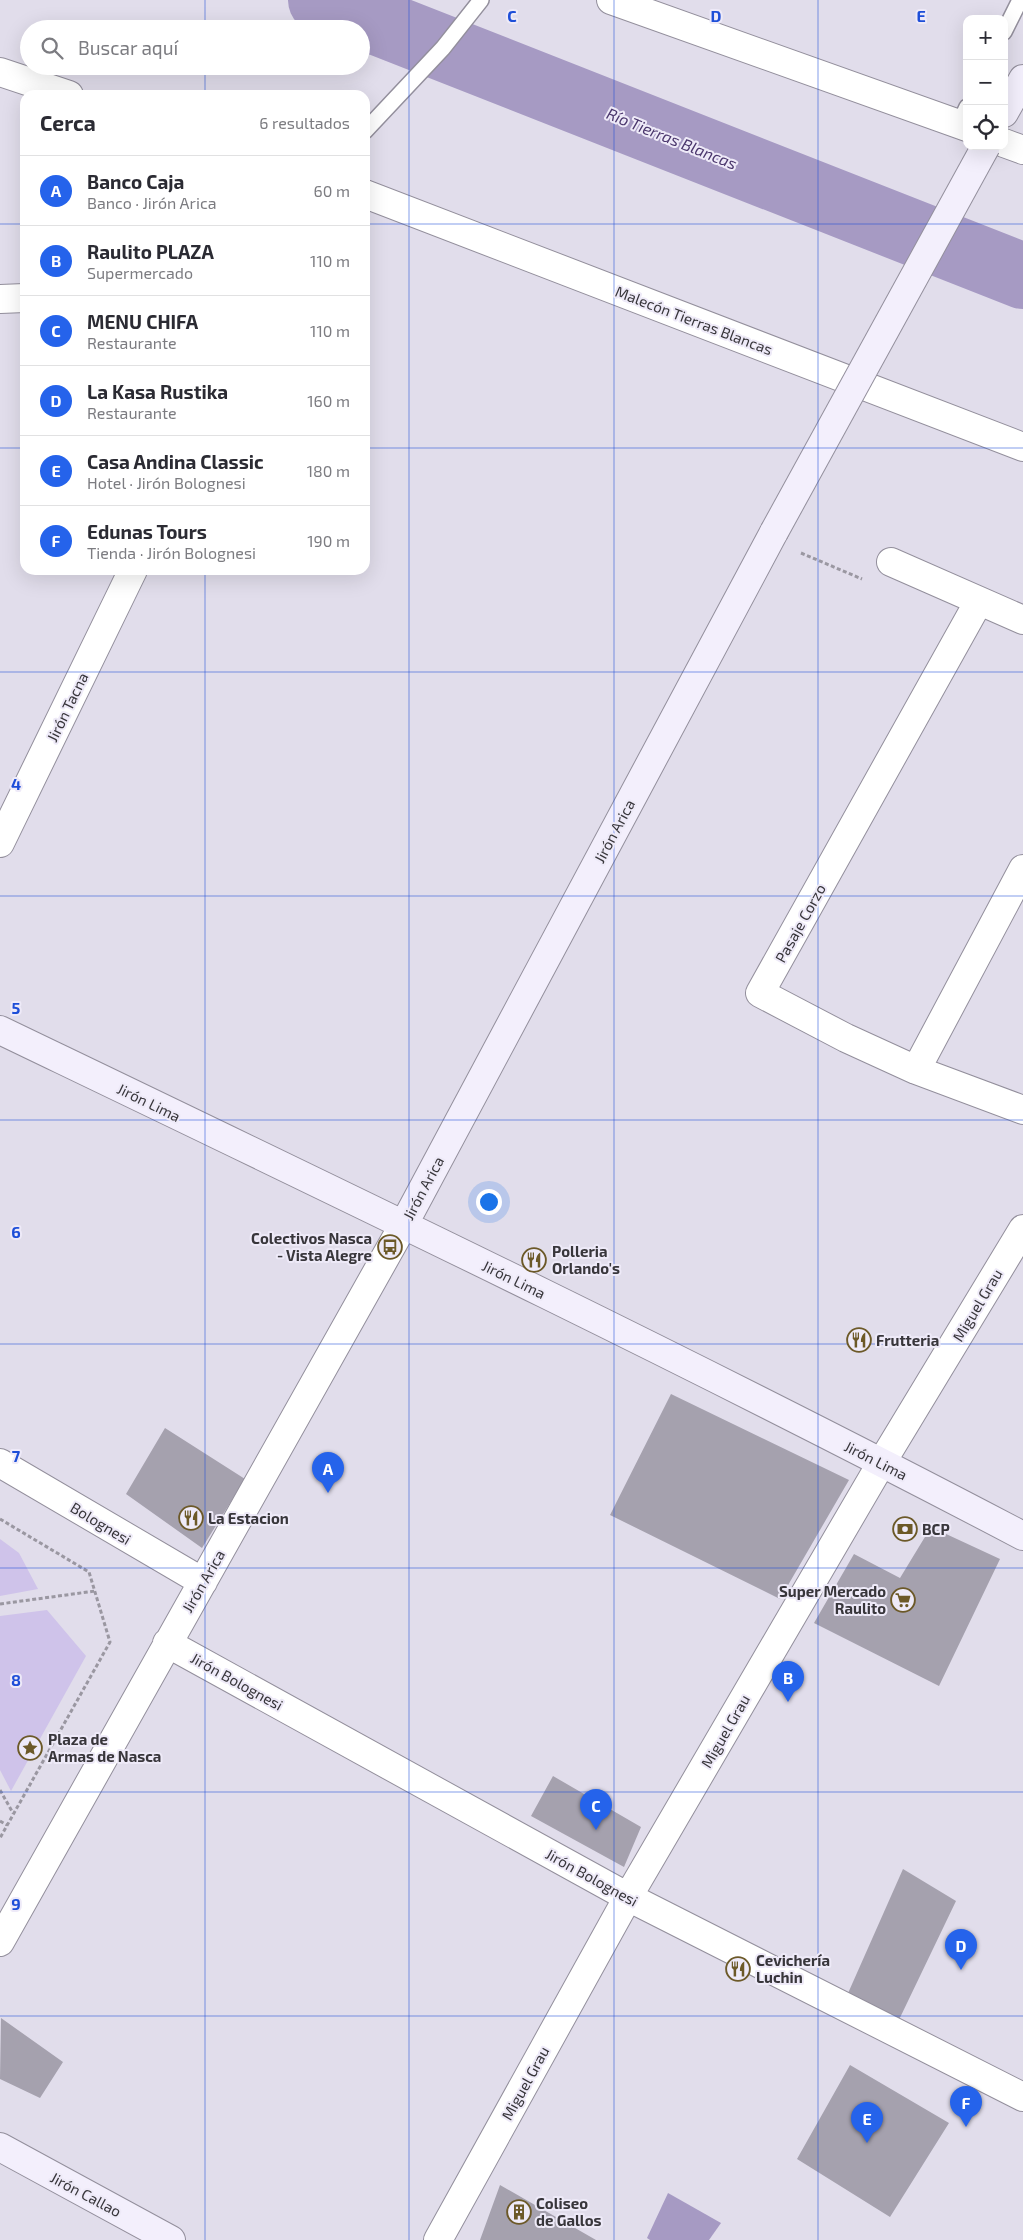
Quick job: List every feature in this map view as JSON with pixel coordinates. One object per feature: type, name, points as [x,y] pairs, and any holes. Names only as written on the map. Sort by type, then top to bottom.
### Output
[{"type":"street","points":[[611,0],[963,119]]},
{"type":"street","points":[[0,72],[54,90]]},
{"type":"street","points":[[1008,106],[1023,79]]},
{"type":"street","points":[[1008,144],[1023,150]]},
{"type":"street","name":"Jirón Arica","points":[[0,1942],[404,1224],[772,536],[984,150]]},
{"type":"street","name":"Malecón Tierras Blancas","points":[[370,196],[1023,447]]},
{"type":"street","points":[[0,299],[20,298]]},
{"type":"street","points":[[891,562],[1023,620]]},
{"type":"street","name":"Jirón Tacna","points":[[0,843],[132,575]]},
{"type":"street","name":"Pasaje Corzo","points":[[979,601],[760,993],[846,1038],[916,1070],[1023,1110]]},
{"type":"street","points":[[916,1070],[1023,869]]},
{"type":"street","name":"Jirón Lima","points":[[0,1030],[404,1224],[882,1462],[1023,1536]]},
{"type":"street","name":"Miguel Grau","points":[[438,2240],[628,1897],[882,1462],[1023,1229]]},
{"type":"street","name":"Bolognesi","points":[[0,1463],[202,1582]]},
{"type":"street","name":"Jirón Bolognesi","points":[[167,1643],[628,1897],[1023,2098]]},
{"type":"street","name":"Jirón Callao","points":[[0,2147],[172,2240]]},
{"type":"lane","points":[[370,126],[442,48],[481,0]]},
{"type":"lane","points":[[1008,24],[1020,0]]},
{"type":"path","points":[[772,536],[869,582]]},
{"type":"path","points":[[0,1519],[89,1572],[110,1642],[0,1838]]},
{"type":"path","points":[[0,1604],[95,1591]]},
{"type":"path","points":[[0,1790],[14,1814]]},
{"type":"path","points":[[0,1821],[7,1825]]},
{"type":"shaded area","points":[[0,1539],[19,1553],[38,1589],[0,1596]]},
{"type":"shaded area","points":[[47,1610],[86,1656],[11,1791],[0,1770],[0,1616]]},
{"type":"shaded area","points":[[668,2193],[721,2223],[709,2240],[650,2240],[647,2238]]},
{"type":"building","points":[[671,1394],[849,1480],[780,1599],[610,1515]]},
{"type":"building","points":[[165,1428],[245,1479],[202,1548],[126,1494]]},
{"type":"building","name":"Super Mercado Raulito","points":[[931,1527],[1000,1559],[939,1686],[814,1623],[854,1554],[900,1578]]},
{"type":"building","points":[[553,1776],[641,1827],[624,1867],[531,1816]]},
{"type":"building","points":[[903,1869],[956,1901],[896,2026],[845,2000]]},
{"type":"building","points":[[1,2018],[63,2062],[40,2098],[0,2079]]},
{"type":"building","points":[[850,2065],[949,2123],[890,2217],[797,2159]]},
{"type":"building","name":"Coliseo de Gallos","points":[[500,2185],[596,2240],[480,2240]]},
{"type":"waterway","name":"Río Tierras Blancas","points":[[321,0],[1023,276]]},
{"type":"place","name":"Colectivos Nasca - Vista Alegre","points":[[390,1247]]},
{"type":"place","name":"Polleria Orlando's","points":[[534,1260]]},
{"type":"place","name":"Frutteria","points":[[859,1340]]},
{"type":"place","name":"Banco Caja","points":[[328,1493]]},
{"type":"place","name":"La Estacion","points":[[191,1518]]},
{"type":"place","name":"BCP","points":[[905,1529]]},
{"type":"place","name":"Super Mercado Raulito","points":[[903,1600]]},
{"type":"place","name":"Raulito PLAZA","points":[[788,1702]]},
{"type":"place","name":"Plaza de Armas de Nasca","points":[[30,1748]]},
{"type":"place","name":"MENU CHIFA","points":[[596,1830]]},
{"type":"place","name":"Cevichería Luchin","points":[[738,1969]]},
{"type":"place","name":"La Kasa Rustika","points":[[961,1970]]},
{"type":"place","name":"Edunas Tours","points":[[966,2127]]},
{"type":"place","name":"Casa Andina Classic","points":[[867,2143]]},
{"type":"place","name":"Coliseo de Gallos","points":[[519,2212]]}]
